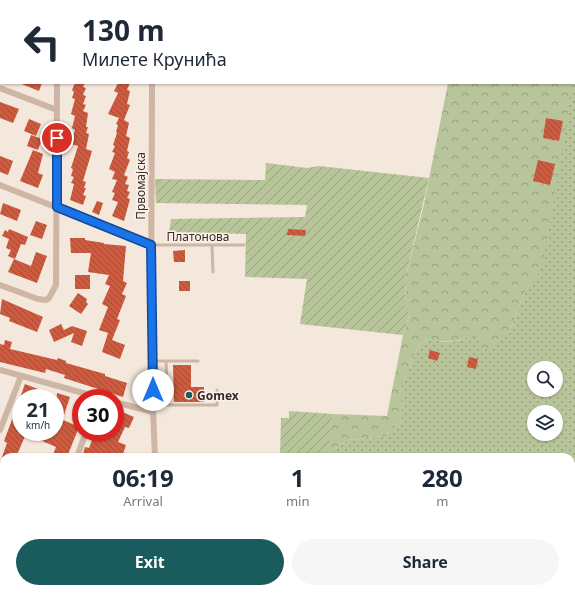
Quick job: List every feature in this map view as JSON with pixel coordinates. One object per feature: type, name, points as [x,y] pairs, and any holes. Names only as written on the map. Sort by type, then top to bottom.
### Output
[{"type":"street","points":[[0,285],[38,299],[46,300],[52,295],[57,282],[57,84]]},
{"type":"street","name":"Првомајска","points":[[152,84],[151,245],[155,453]]},
{"type":"street","points":[[0,88],[57,110]]},
{"type":"street","points":[[0,185],[151,245]]},
{"type":"street","points":[[0,370],[72,390]]},
{"type":"street","points":[[0,430],[21,376]]},
{"type":"street","points":[[124,404],[153,412]]},
{"type":"street","points":[[78,453],[83,441]]},
{"type":"lane","name":"Платонова","points":[[151,245],[244,245]]},
{"type":"lane","points":[[212,245],[213,272]]},
{"type":"lane","points":[[152,361],[198,361]]},
{"type":"lane","points":[[166,361],[167,382]]},
{"type":"lane","points":[[153,405],[217,405],[217,390]]},
{"type":"green space","points":[[448,84],[572,84],[559,173],[542,267],[534,282],[526,289],[511,328],[494,348],[478,348],[479,337],[470,337],[456,341],[427,339],[418,347],[401,386],[403,399],[400,420],[385,436],[349,440],[327,453],[333,414],[387,416],[403,335],[410,313],[405,308],[406,276],[424,204]]},
{"type":"green space","points":[[571,84],[575,84],[575,453],[327,453],[349,440],[385,436],[400,420],[403,399],[401,386],[418,347],[427,339],[445,342],[458,341],[470,336],[479,337],[511,328],[526,289],[534,282]]},
{"type":"green space","points":[[266,163],[307,168],[319,166],[429,178],[406,276],[405,308],[410,313],[403,335],[300,324],[307,279],[245,277],[246,234],[169,232],[171,219],[305,217],[307,205],[156,203],[155,179],[265,180]]},
{"type":"green space","points":[[289,411],[333,414],[328,453],[280,453],[281,418],[289,418]]},
{"type":"building","points":[[22,84],[42,84],[39,91]]},
{"type":"building","points":[[75,84],[84,84],[83,87],[86,88],[83,95],[86,96],[83,104],[86,105],[83,111],[88,113],[86,127],[88,127],[86,133],[89,134],[86,149],[92,151],[83,181],[86,182],[84,188],[86,188],[83,195],[86,196],[83,205],[70,200],[74,184],[71,183],[74,177],[71,176],[73,169],[71,168],[78,146],[71,144],[75,130],[72,128],[75,116],[71,114],[75,99],[72,98],[74,92],[72,90]]},
{"type":"building","points":[[118,84],[130,84],[127,90],[130,91],[127,104],[130,105],[124,120],[129,123],[126,136],[130,138],[127,158],[130,160],[124,175],[128,177],[125,184],[129,185],[127,191],[130,192],[127,198],[130,199],[124,221],[112,216],[118,202],[112,200],[115,193],[112,192],[117,180],[112,179],[115,172],[109,169],[115,153],[112,152],[115,146],[113,145],[117,133],[118,125],[116,124],[119,118],[108,114],[118,93],[114,91]]},
{"type":"building","points":[[0,102],[19,109],[13,123],[0,118]]},
{"type":"building","points":[[546,118],[563,121],[559,141],[543,138]]},
{"type":"building","points":[[29,119],[41,124],[36,136],[24,131]]},
{"type":"building","points":[[31,135],[42,139],[38,150],[27,146]]},
{"type":"building","points":[[33,150],[43,154],[38,173],[43,175],[38,188],[20,181]]},
{"type":"building","points":[[0,156],[13,161],[8,175],[0,172]]},
{"type":"building","points":[[538,160],[555,164],[550,185],[533,181]]},
{"type":"building","points":[[97,201],[103,203],[99,215],[92,212]]},
{"type":"building","points":[[3,203],[21,210],[17,221],[0,214]]},
{"type":"building","points":[[36,221],[47,225],[42,239],[30,235]]},
{"type":"building","points":[[9,229],[28,237],[25,245],[21,244],[15,259],[8,256],[11,250],[6,248],[9,239],[2,236],[5,230],[8,232]]},
{"type":"building","points":[[288,229],[306,230],[305,236],[287,235]]},
{"type":"building","points":[[70,238],[85,238],[85,240],[104,244],[126,246],[123,281],[127,283],[122,294],[126,296],[117,319],[120,320],[112,340],[125,345],[120,359],[102,352],[108,333],[99,330],[108,307],[102,304],[110,286],[105,284],[109,275],[88,272],[91,253],[71,253]]},
{"type":"building","points":[[185,250],[185,262],[174,262],[173,251]]},
{"type":"building","points":[[36,252],[47,256],[37,283],[8,272],[14,259],[31,266]]},
{"type":"building","points":[[75,275],[90,275],[90,289],[75,289]]},
{"type":"building","points":[[179,281],[190,281],[190,291],[179,291]]},
{"type":"building","points":[[78,293],[87,299],[86,302],[88,304],[81,314],[69,306]]},
{"type":"building","points":[[2,299],[43,317],[37,332],[9,321],[10,318],[0,314]]},
{"type":"building","points":[[61,324],[64,330],[72,326],[87,331],[82,346],[71,342],[74,333],[54,342],[49,330]]},
{"type":"building","points":[[5,340],[12,342],[10,349],[57,360],[58,358],[66,361],[66,363],[105,374],[105,376],[127,383],[124,394],[124,389],[98,389],[64,378],[65,375],[46,369],[45,373],[0,362],[0,344],[4,345]]},
{"type":"building","points":[[430,350],[440,353],[437,361],[428,358]]},
{"type":"building","points":[[469,357],[478,359],[476,369],[467,367]]},
{"type":"building","points":[[173,365],[191,365],[191,387],[204,387],[204,402],[174,402]]},
{"type":"building","points":[[25,384],[38,389],[23,389]]},
{"type":"building","points":[[64,395],[70,397],[64,415]]},
{"type":"building","points":[[124,413],[134,417],[129,428],[125,427],[124,429]]},
{"type":"building","points":[[12,420],[12,441],[23,441],[18,453],[3,453],[7,443],[4,441]]},
{"type":"building","points":[[64,420],[72,424],[72,441],[73,441],[69,453],[54,453],[56,447],[42,441],[64,441]]},
{"type":"building","points":[[92,441],[118,441],[126,445],[123,453],[83,453],[85,447],[89,448]]},
{"type":"place","name":"Gomex","points":[[189,395]]},
{"type":"route","points":[[57,138],[57,207],[151,245],[153,390]]}]
